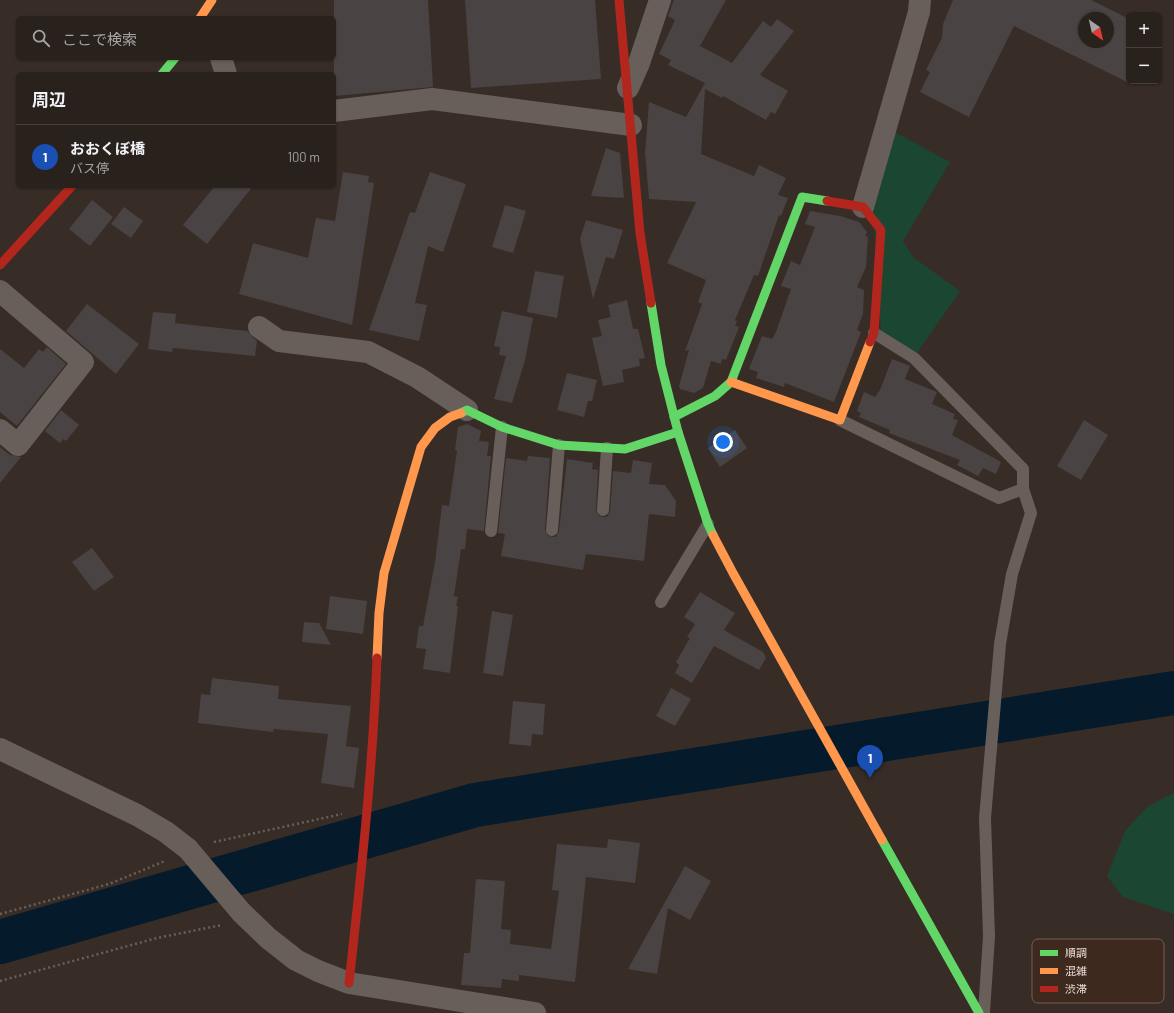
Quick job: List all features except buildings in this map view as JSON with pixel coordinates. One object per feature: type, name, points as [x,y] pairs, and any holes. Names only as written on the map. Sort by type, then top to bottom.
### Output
[{"type":"street","points":[[201,16],[212,0]]},
{"type":"street","points":[[619,0],[640,233],[661,365],[678,432],[708,524],[979,1013]]},
{"type":"street","points":[[628,88],[639,63],[660,0]]},
{"type":"street","points":[[863,207],[918,12],[920,0]]},
{"type":"street","points":[[164,72],[173,60]]},
{"type":"street","points":[[222,60],[225,72]]},
{"type":"street","points":[[336,111],[432,99],[631,126]]},
{"type":"street","points":[[0,265],[70,188]]},
{"type":"street","points":[[674,417],[715,396],[731,382],[802,197],[863,207],[880,230],[874,333],[840,420],[731,382]]},
{"type":"street","points":[[0,291],[83,362],[18,445],[0,430]]},
{"type":"street","points":[[259,327],[279,341],[368,352],[417,377],[467,410],[502,427],[559,444],[625,449],[678,432]]},
{"type":"street","points":[[349,983],[361,874],[376,696],[379,613],[384,573],[421,447],[434,428],[450,416],[467,410]]},
{"type":"street","points":[[0,749],[137,815],[178,841],[196,859],[246,916],[268,938],[296,960],[349,983],[459,1007],[535,1013]]},
{"type":"lane","points":[[874,333],[914,358],[1023,469],[1024,489],[1031,514],[1012,574],[1000,644],[985,818],[990,936],[984,1013]]},
{"type":"lane","points":[[840,420],[999,498],[1024,489]]},
{"type":"lane","points":[[491,531],[502,427]]},
{"type":"lane","points":[[552,530],[559,444]]},
{"type":"lane","points":[[603,510],[607,448]]},
{"type":"lane","points":[[661,602],[708,524]]},
{"type":"path","points":[[0,981],[157,938],[246,916]]},
{"type":"green space","points":[[891,130],[950,162],[903,241],[913,257],[960,291],[917,353],[881,332],[873,207]]},
{"type":"green space","points":[[1174,793],[1174,914],[1123,897],[1107,876],[1125,831],[1148,806]]},
{"type":"waterway","points":[[0,942],[475,805],[1174,693]]},
{"type":"traffic: fast","points":[[164,72],[173,60]]},
{"type":"traffic: fast","points":[[674,417],[715,396],[731,382],[802,197],[827,201]]},
{"type":"traffic: fast","points":[[651,303],[661,365],[678,432],[713,535]]},
{"type":"traffic: fast","points":[[461,413],[467,410],[502,427],[559,445],[625,449],[678,432]]},
{"type":"traffic: fast","points":[[882,840],[979,1013]]},
{"type":"traffic: slow","points":[[201,16],[212,0]]},
{"type":"traffic: slow","points":[[731,382],[840,420],[870,342]]},
{"type":"traffic: slow","points":[[377,658],[379,613],[384,573],[421,447],[435,428],[450,417],[461,413]]},
{"type":"traffic: slow","points":[[713,535],[882,840]]},
{"type":"traffic: jam","points":[[619,0],[640,233],[651,303]]},
{"type":"traffic: jam","points":[[0,265],[70,188]]},
{"type":"traffic: jam","points":[[827,201],[863,207],[881,230],[874,333],[870,342]]},
{"type":"traffic: jam","points":[[349,983],[370,780],[377,658]]},
{"type":"place","name":"おおくぼ橋","points":[[870,778]]}]
